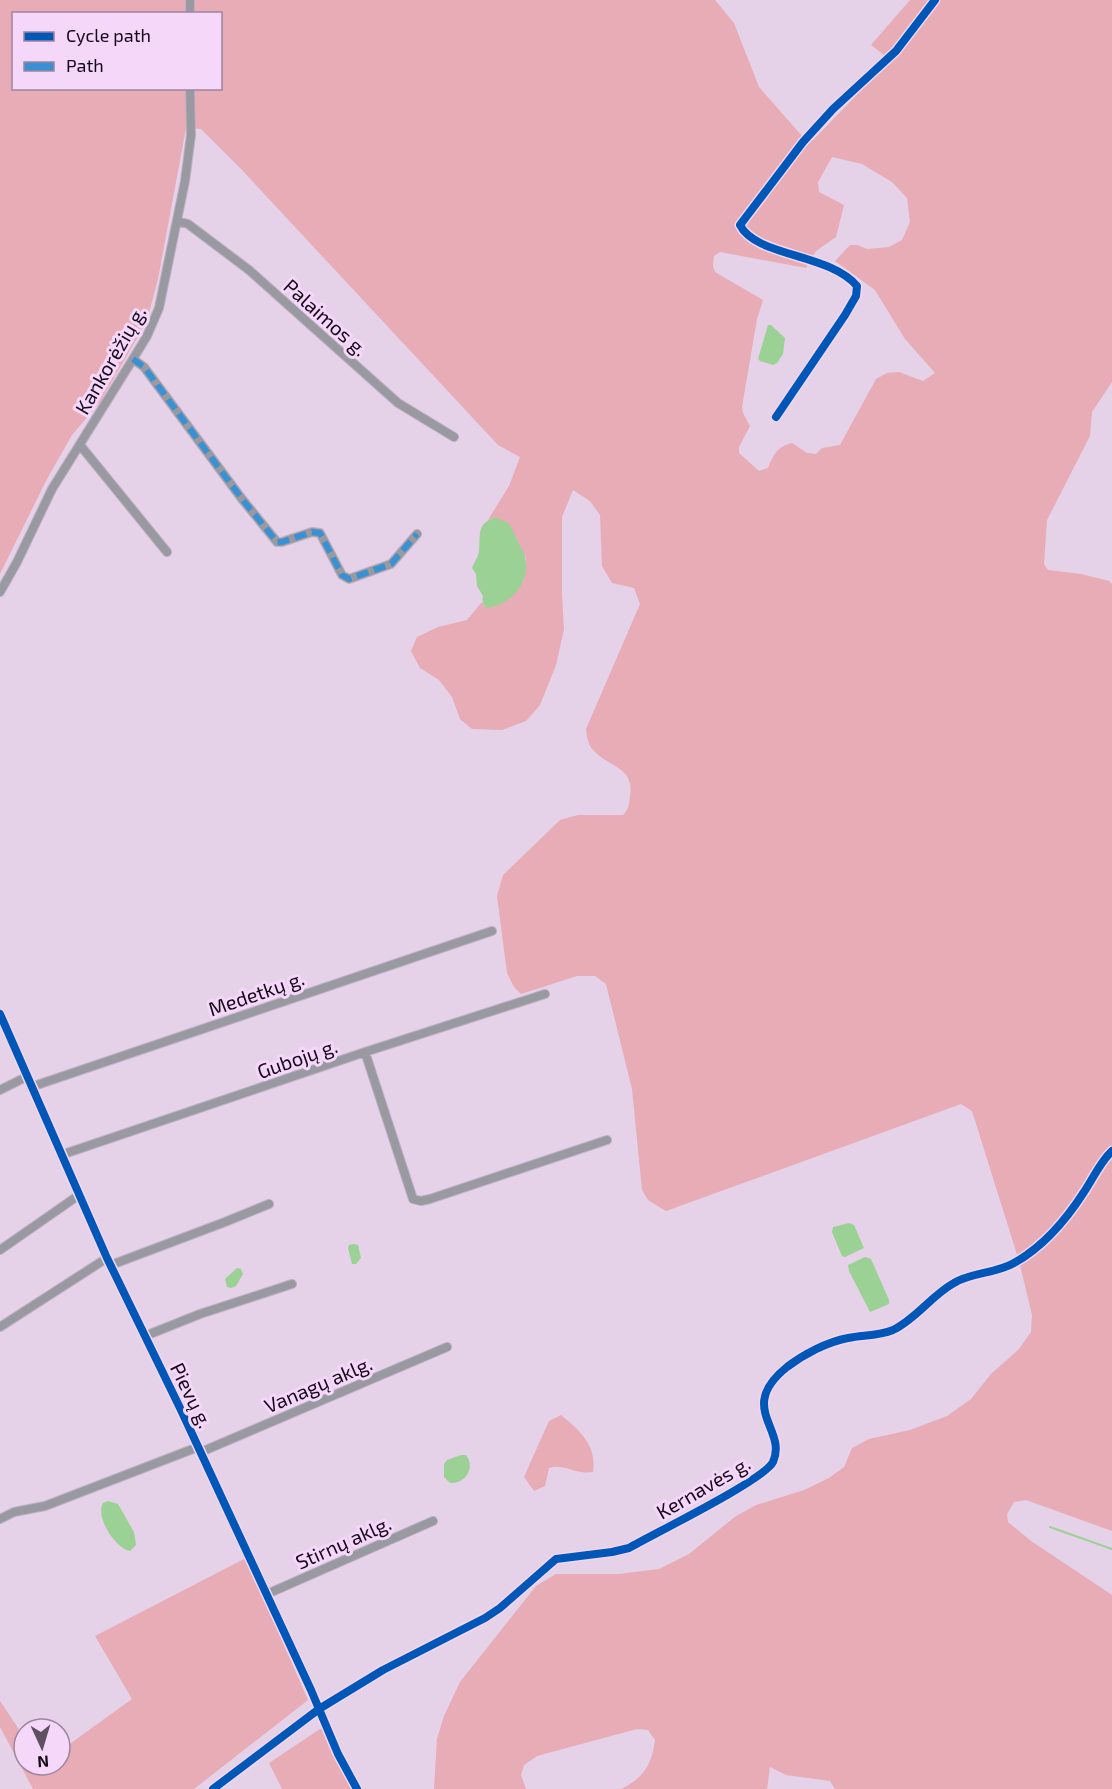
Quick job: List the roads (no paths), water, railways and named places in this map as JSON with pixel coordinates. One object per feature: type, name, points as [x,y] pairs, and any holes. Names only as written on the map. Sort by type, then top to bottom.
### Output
[{"type":"street","points":[[776,417],[845,315],[856,296],[857,286],[850,278],[828,265],[757,241],[744,234],[740,225],[803,142],[833,109],[896,51],[935,0]]},
{"type":"street","name":"Kankorėžių g.","points":[[0,592],[52,489],[147,336],[159,308],[190,145],[190,90]]},
{"type":"street","name":"Palaimos g.","points":[[177,221],[188,224],[249,270],[398,403],[454,437]]},
{"type":"street","points":[[133,359],[144,367],[242,499],[277,542],[312,532],[320,534],[342,575],[349,579],[391,564],[417,534]]},
{"type":"street","points":[[80,445],[167,552]]},
{"type":"street","name":"Medetkų g.","points":[[31,1087],[492,931]]},
{"type":"street","name":"Gubojų g.","points":[[61,1155],[545,994]]},
{"type":"street","name":"Pievų g.","points":[[1,1019],[109,1262],[267,1594],[338,1754],[357,1789]]},
{"type":"street","points":[[365,1052],[413,1198],[421,1201],[607,1140]]},
{"type":"street","points":[[0,1090],[26,1077]]},
{"type":"street","name":"Kernavės g.","points":[[213,1789],[319,1709],[383,1670],[485,1618],[500,1608],[556,1559],[628,1548],[754,1480],[773,1462],[775,1448],[773,1436],[764,1413],[763,1402],[777,1376],[808,1353],[830,1343],[894,1330],[953,1283],[1000,1270],[1029,1254],[1060,1225],[1112,1151]]},
{"type":"street","points":[[0,1250],[79,1195]]},
{"type":"street","points":[[0,1327],[109,1262],[225,1222],[269,1204]]},
{"type":"street","points":[[145,1336],[200,1314],[292,1284]]},
{"type":"street","name":"Vanagų aklg.","points":[[0,1519],[14,1512],[45,1506],[199,1449],[447,1347]]},
{"type":"street","name":"Stirnų aklg.","points":[[267,1594],[433,1521]]},
{"type":"waterway","points":[[1050,1527],[1112,1549]]}]
